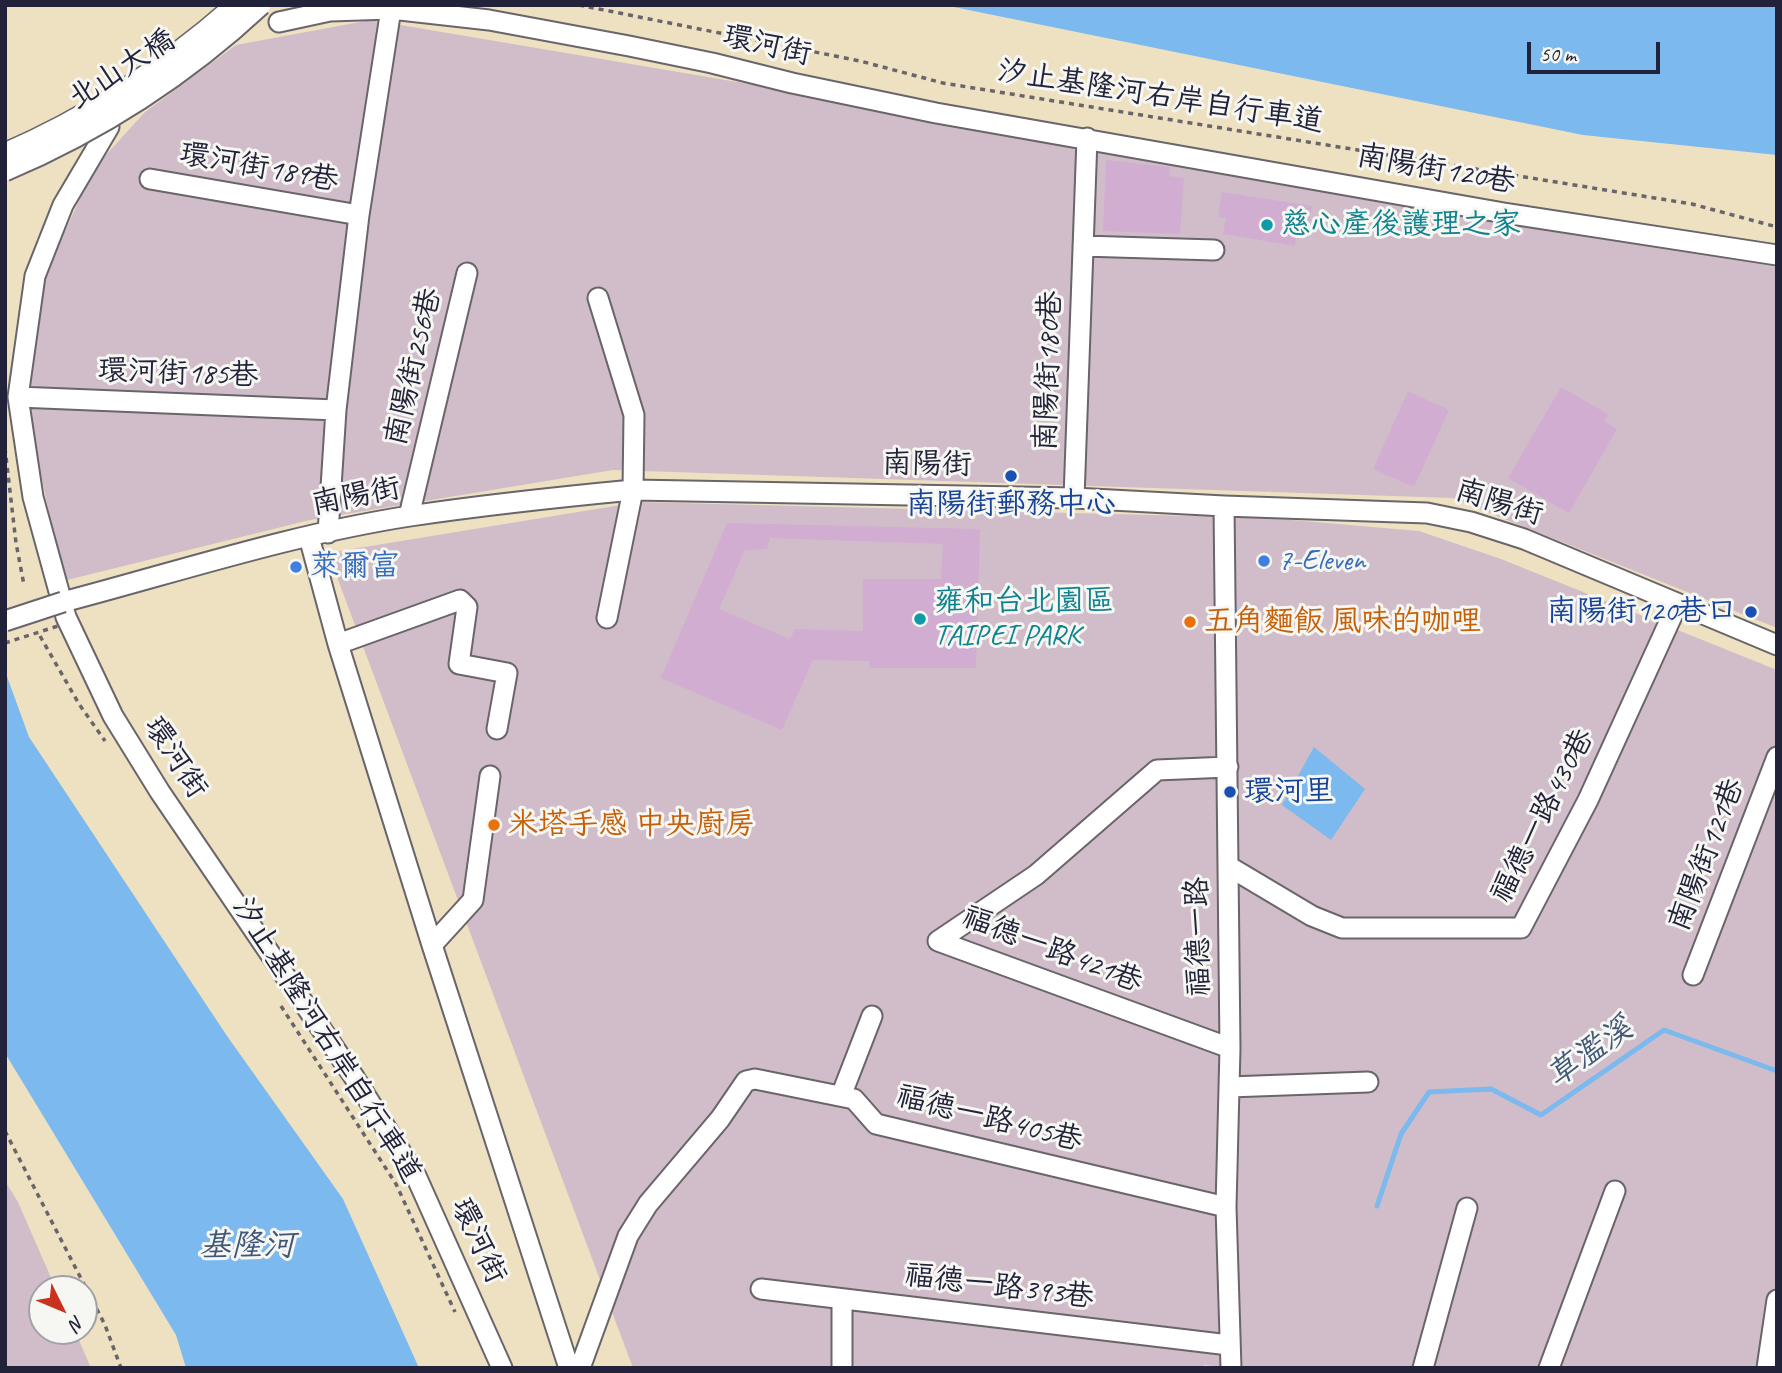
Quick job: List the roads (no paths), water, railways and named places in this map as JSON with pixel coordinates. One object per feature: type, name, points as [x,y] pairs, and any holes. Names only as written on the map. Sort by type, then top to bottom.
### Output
[{"type":"main road","name":"北山大橋","points":[[5,155],[80,119],[132,88],[195,43],[238,5]]},
{"type":"street","name":"北山大橋","points":[[5,171],[46,154],[163,85],[233,32],[261,5]]},
{"type":"street","name":"環河街","points":[[279,22],[330,11],[391,9],[489,20],[712,63],[936,113],[1087,138]]},
{"type":"street","points":[[328,533],[336,410],[359,215],[391,9]]},
{"type":"street","name":"環河街","points":[[108,127],[62,205],[35,276],[18,397],[33,497],[66,617],[120,727],[160,792],[354,1077],[416,1176],[502,1368]]},
{"type":"street","name":"南陽街180巷","points":[[1074,498],[1087,138]]},
{"type":"street","name":"南陽街120巷","points":[[1087,138],[1504,213],[1777,255]]},
{"type":"street","name":"環河街189巷","points":[[150,178],[359,215]]},
{"type":"street","points":[[1083,246],[1214,250]]},
{"type":"street","name":"南陽街256巷","points":[[409,516],[467,273]]},
{"type":"street","points":[[598,298],[634,415],[633,490],[607,618]]},
{"type":"street","name":"環河街185巷","points":[[18,397],[336,410]]},
{"type":"street","name":"南陽街","points":[[5,621],[63,602],[309,537],[409,516],[633,490],[1074,498],[1427,513],[1471,522],[1524,539],[1777,645]]},
{"type":"street","name":"福德一路","points":[[1224,506],[1230,1048],[1226,1207],[1228,1345],[1231,1368]]},
{"type":"street","name":"環河街","points":[[309,537],[338,644],[432,945],[569,1368]]},
{"type":"street","points":[[338,644],[460,600],[467,607],[459,664],[506,673],[497,729]]},
{"type":"street","name":"福德一路430巷","points":[[1228,866],[1312,916],[1342,928],[1521,928],[1588,800],[1677,605]]},
{"type":"street","name":"南陽街121巷","points":[[1693,975],[1777,757]]},
{"type":"street","name":"福德一路421巷","points":[[1228,767],[1157,770],[1037,875],[938,941],[1230,1048]]},
{"type":"street","points":[[432,945],[473,900],[490,776]]},
{"type":"street","points":[[841,1096],[872,1016]]},
{"type":"street","name":"福德一路405巷","points":[[580,1368],[628,1236],[648,1204],[720,1119],[746,1082],[755,1079],[854,1099],[876,1124],[1226,1207]]},
{"type":"street","points":[[1229,1087],[1368,1082]]},
{"type":"street","points":[[1549,1368],[1615,1191]]},
{"type":"street","points":[[1423,1368],[1467,1208]]},
{"type":"street","name":"福德一路393巷","points":[[761,1289],[1228,1345]]},
{"type":"street","points":[[842,1299],[842,1368]]},
{"type":"street","points":[[1767,1368],[1777,1300]]},
{"type":"water","points":[[944,5],[1777,5],[1777,155],[1583,135]]},
{"type":"water","name":"基隆河","points":[[5,671],[29,737],[227,1036],[343,1199],[419,1368],[186,1368],[176,1335],[5,1053]]},
{"type":"water","points":[[1314,747],[1365,789],[1331,840],[1282,805]]},
{"type":"waterway","name":"草濫溪","points":[[1377,1206],[1401,1134],[1429,1092],[1491,1089],[1541,1115],[1664,1030],[1777,1071]]},
{"type":"place","name":"慈心產後護理之家","points":[[1267,225]]},
{"type":"place","name":"南陽街郵務中心","points":[[1011,476]]},
{"type":"place","name":"7-Eleven","points":[[1264,561]]},
{"type":"place","name":"萊爾富","points":[[296,567]]},
{"type":"place","name":"南陽街120巷口","points":[[1751,612]]},
{"type":"place","name":"雍和台北園區 TAIPEI PARK","points":[[920,619]]},
{"type":"place","name":"五角麵飯 風味的咖哩","points":[[1190,622]]},
{"type":"place","name":"環河里","points":[[1230,792]]},
{"type":"place","name":"米塔手感 中央廚房","points":[[494,825]]}]
